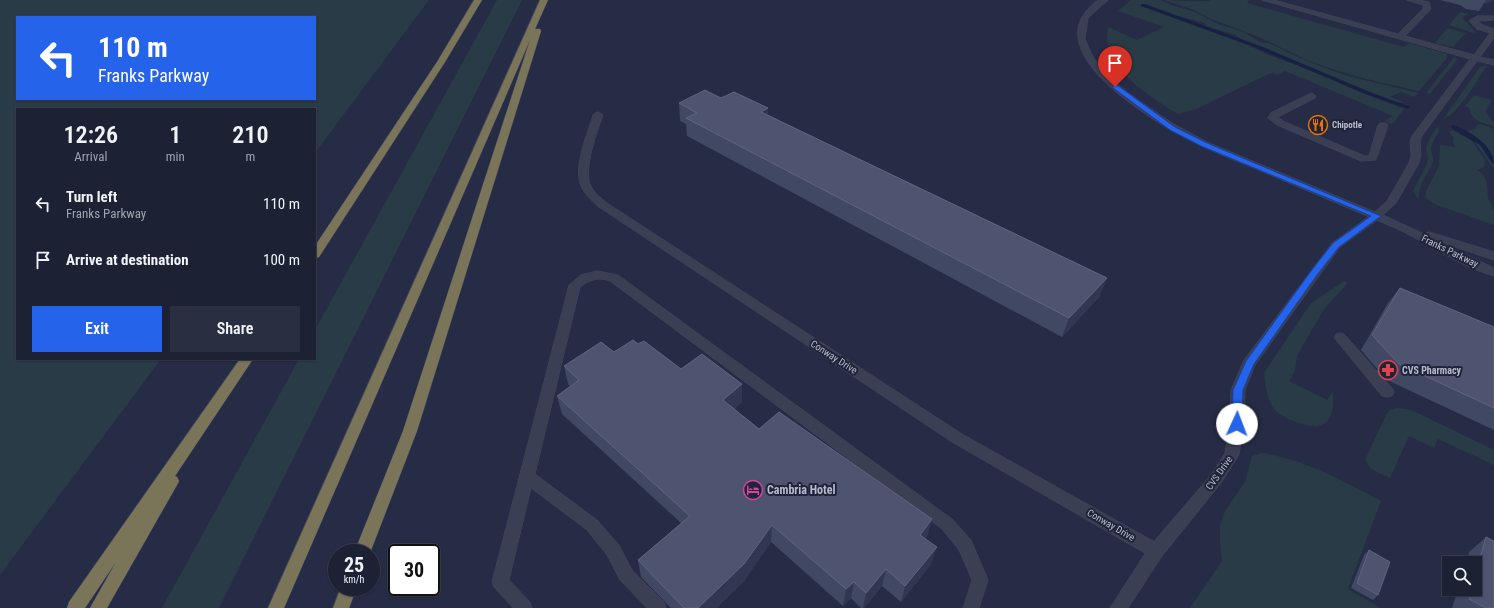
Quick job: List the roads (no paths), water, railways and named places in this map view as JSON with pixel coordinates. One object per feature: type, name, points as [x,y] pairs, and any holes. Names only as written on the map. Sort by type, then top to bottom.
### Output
[{"type":"highway","points":[[316,252],[441,62],[478,0]]},
{"type":"highway","points":[[276,608],[544,0]]},
{"type":"highway","points":[[366,544],[410,431],[547,0]]},
{"type":"highway","points":[[75,608],[221,399],[246,360]]},
{"type":"highway","points":[[98,608],[221,399]]},
{"type":"highway","points":[[341,608],[346,596]]},
{"type":"street","name":"Franks Parkway","points":[[1104,0],[1086,15],[1082,22],[1081,42],[1085,54],[1110,83],[1172,128],[1204,144],[1407,229],[1451,253],[1494,272]]},
{"type":"street","points":[[1266,0],[1494,63]]},
{"type":"street","points":[[1400,37],[1427,9],[1426,4],[1411,0]]},
{"type":"street","points":[[1494,18],[1477,18],[1473,21],[1480,27],[1494,32]]},
{"type":"street","name":"CVS Drive","points":[[1118,608],[1156,551],[1216,479],[1232,454],[1237,424],[1238,390],[1249,363],[1336,245],[1376,216],[1391,203],[1414,163],[1416,155],[1415,142],[1418,136],[1494,32]]},
{"type":"street","points":[[1312,96],[1274,115],[1273,118],[1280,123],[1364,159],[1373,158],[1383,125]]},
{"type":"street","name":"Conway Drive","points":[[598,115],[584,166],[584,183],[591,194],[603,205],[957,438],[1156,551]]},
{"type":"street","name":"Franks Parkway","points":[[1407,229],[1470,247],[1494,256]]},
{"type":"street","points":[[524,608],[500,582],[575,284],[587,276],[600,273],[614,278],[947,524],[965,545],[980,580],[971,608]]},
{"type":"street","points":[[1340,337],[1387,392]]},
{"type":"street","points":[[527,476],[592,525],[613,550],[626,575],[658,608]]},
{"type":"waterway","points":[[1143,5],[1261,48],[1370,94],[1408,107]]},
{"type":"waterway","points":[[1453,127],[1482,144],[1494,162]]},
{"type":"place","name":"Chipotle","points":[[1318,125]]},
{"type":"place","name":"CVS Pharmacy","points":[[1388,370]]},
{"type":"place","name":"Cambria Hotel","points":[[753,490]]}]
